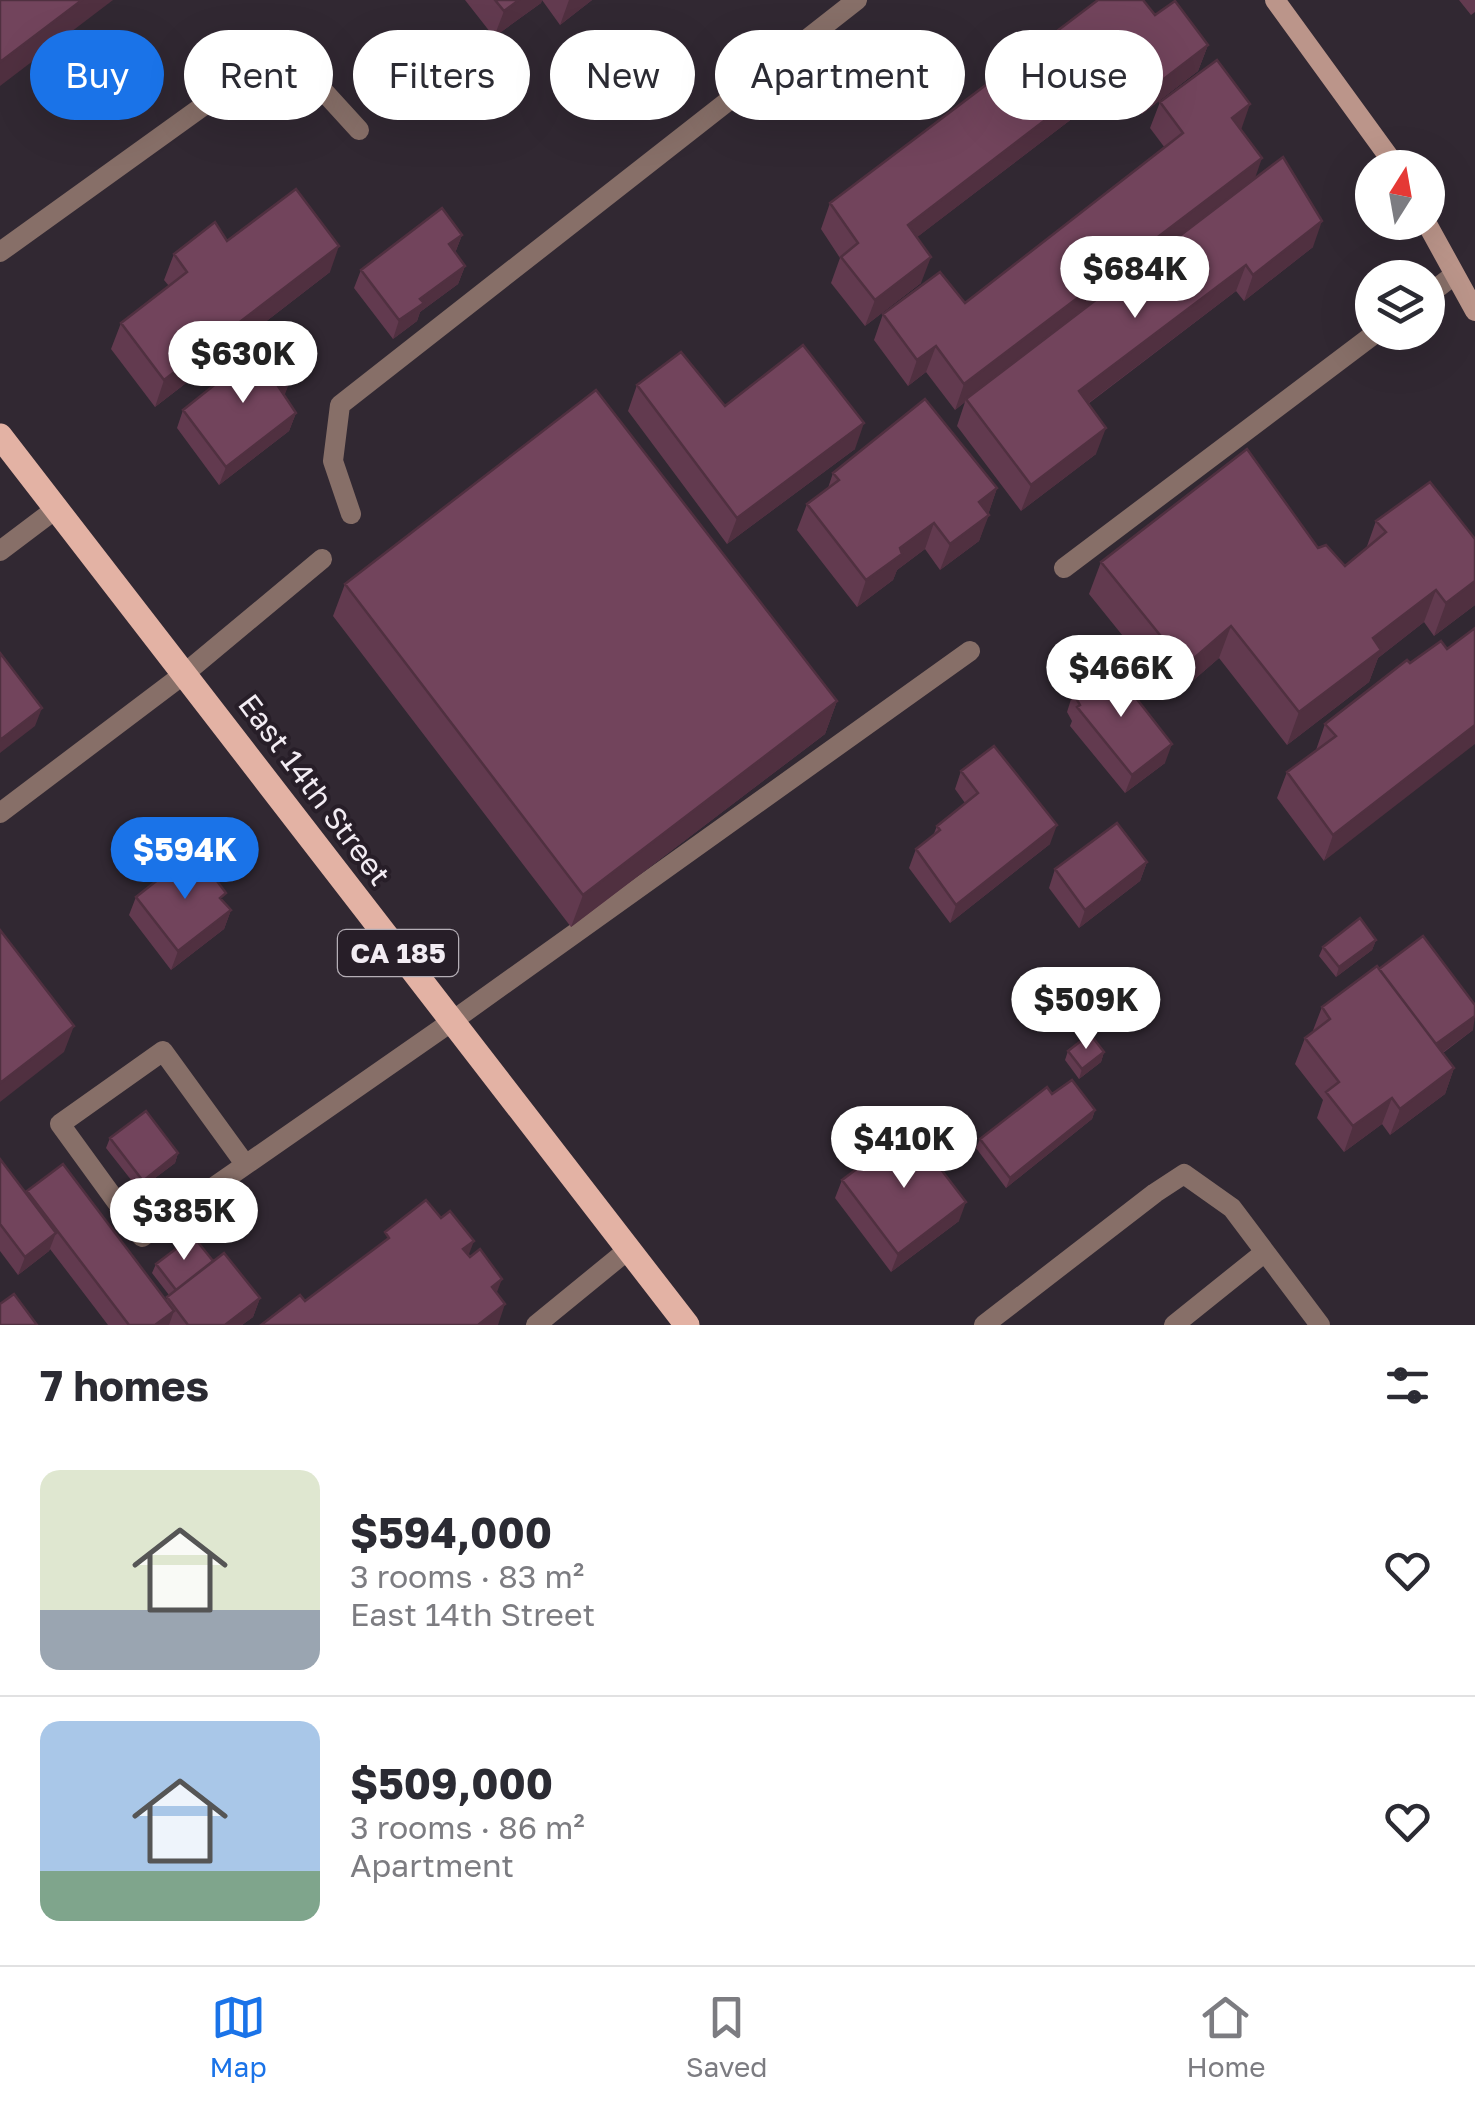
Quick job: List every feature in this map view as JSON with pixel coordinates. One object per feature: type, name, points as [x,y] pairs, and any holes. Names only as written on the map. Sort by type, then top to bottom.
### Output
[{"type":"main road","points":[[1276,0],[1385,150]]},
{"type":"main road","points":[[1436,240],[1475,311]]},
{"type":"main road","name":"East 14th Street","points":[[0,436],[687,1325]]},
{"type":"lane","points":[[352,514],[333,460],[340,405],[857,0]]},
{"type":"lane","points":[[0,252],[263,63],[296,62],[359,130]]},
{"type":"lane","points":[[1445,282],[1454,275]]},
{"type":"lane","points":[[1064,568],[1355,349]]},
{"type":"lane","points":[[0,551],[56,508]]},
{"type":"lane","points":[[0,813],[184,674],[322,559]]},
{"type":"lane","points":[[245,1164],[163,1051],[60,1124],[142,1237],[970,652]]},
{"type":"lane","points":[[984,1325],[1155,1192],[1184,1174],[1232,1208],[1320,1325]]},
{"type":"lane","points":[[536,1325],[629,1249]]},
{"type":"lane","points":[[1174,1325],[1265,1252]]},
{"type":"building","points":[[0,0],[82,0],[42,30],[30,30],[30,39],[0,62]]},
{"type":"building","points":[[495,0],[519,0],[504,11]]},
{"type":"building","points":[[1098,0],[1143,0],[1155,15],[1175,1],[1208,45],[1163,80],[1163,30],[1058,30]]},
{"type":"building","points":[[1217,60],[1250,104],[1232,118],[1262,158],[964,384],[936,346],[917,360],[883,314],[940,272],[965,303],[1183,133],[1163,106],[1163,100]]},
{"type":"building","points":[[985,86],[985,120],[1045,120],[908,225],[931,257],[875,300],[841,257],[858,243],[830,203],[940,120],[965,120],[965,101]]},
{"type":"building","points":[[1283,157],[1322,221],[1253,275],[1246,265],[1079,391],[1106,428],[1031,485],[966,399]]},
{"type":"building","points":[[296,189],[339,246],[164,380],[121,323],[187,272],[174,254],[215,222],[227,241]]},
{"type":"building","points":[[442,208],[462,235],[449,244],[465,266],[399,320],[361,270]]},
{"type":"building","points":[[267,343],[292,376],[278,386],[296,413],[226,467],[183,410]]},
{"type":"building","points":[[803,345],[864,423],[737,518],[637,385],[681,352],[725,406]]},
{"type":"building","points":[[596,390],[837,701],[583,895],[345,584]]},
{"type":"building","points":[[925,399],[997,488],[979,502],[989,515],[950,544],[934,523],[900,548],[902,554],[866,580],[807,504],[839,480],[833,473]]},
{"type":"building","points":[[1247,449],[1318,548],[1326,545],[1345,566],[1386,532],[1376,521],[1430,482],[1475,539],[1475,581],[1446,603],[1436,590],[1373,638],[1381,650],[1299,712],[1231,626],[1185,666],[1101,562]]},
{"type":"building","points":[[1475,628],[1475,725],[1333,835],[1287,772],[1336,736],[1325,724],[1407,660],[1410,663],[1441,641],[1447,649]]},
{"type":"building","points":[[0,653],[42,708],[0,740]]},
{"type":"building","points":[[1107,666],[1172,744],[1132,775],[1077,707],[1080,705],[1073,693]]},
{"type":"building","points":[[994,746],[1057,825],[956,905],[916,849],[978,793],[961,771]]},
{"type":"building","points":[[1117,823],[1147,862],[1085,910],[1055,869]]},
{"type":"building","points":[[188,856],[196,866],[202,861],[226,893],[220,898],[231,910],[178,951],[136,897]]},
{"type":"building","points":[[1360,918],[1376,940],[1339,967],[1323,947]]},
{"type":"building","points":[[0,930],[74,1026],[0,1083]]},
{"type":"building","points":[[1423,936],[1475,1005],[1475,1016],[1436,1044],[1379,969]]},
{"type":"building","points":[[1377,966],[1454,1068],[1400,1109],[1392,1098],[1353,1126],[1326,1092],[1339,1082],[1305,1038],[1330,1019],[1322,1007]]},
{"type":"building","points":[[1090,1034],[1104,1052],[1082,1069],[1068,1051]]},
{"type":"building","points":[[1072,1080],[1095,1110],[1010,1178],[980,1139],[1047,1087],[1052,1094]]},
{"type":"building","points":[[146,1111],[178,1153],[143,1181],[110,1138]]},
{"type":"building","points":[[910,1129],[966,1202],[898,1254],[842,1180]]},
{"type":"building","points":[[0,1159],[56,1233],[25,1257],[0,1224]]},
{"type":"building","points":[[63,1164],[174,1311],[155,1325],[129,1325],[27,1191]]},
{"type":"building","points":[[426,1200],[441,1218],[450,1211],[474,1241],[463,1249],[470,1257],[480,1249],[502,1279],[492,1287],[505,1304],[478,1325],[261,1325],[300,1295],[305,1301],[389,1238],[385,1232]]},
{"type":"building","points":[[193,1236],[213,1261],[176,1290],[156,1264]]},
{"type":"building","points":[[224,1253],[260,1298],[225,1325],[188,1325],[167,1297]]},
{"type":"building","points":[[14,1294],[37,1325],[0,1325],[0,1304]]}]
